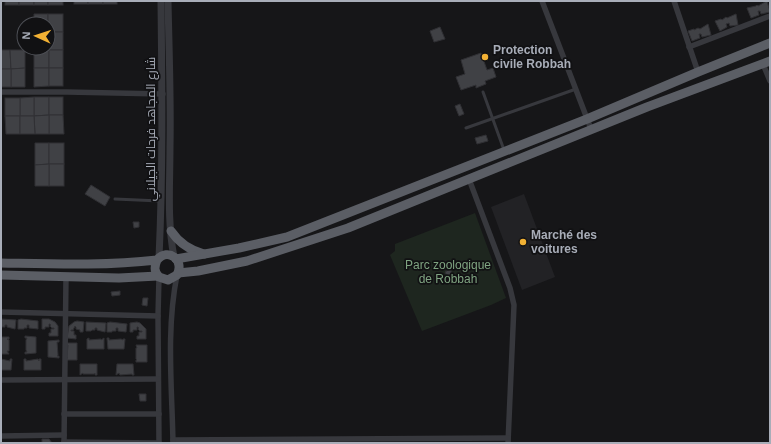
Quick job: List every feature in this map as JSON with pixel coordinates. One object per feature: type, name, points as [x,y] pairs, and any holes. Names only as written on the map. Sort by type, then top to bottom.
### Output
[{"type":"highway","points":[[1,263],[78,265],[128,263],[158,259],[165,255],[175,258],[205,254],[287,237],[505,152],[698,72],[770,44]]},
{"type":"highway","points":[[1,275],[120,278],[159,277],[168,280],[177,274],[247,262],[367,221],[647,107],[767,62]]},
{"type":"highway","points":[[171,231],[179,241],[189,249],[205,254]]},
{"type":"highway","points":[[175,258],[180,267],[177,274]]},
{"type":"highway","points":[[158,259],[154,267],[159,277]]},
{"type":"street","name":"شارع المجاهد فرحات الجيلاني","points":[[158,259],[162,202],[163,94],[161,1]]},
{"type":"street","name":"شارع المجاهد فرحات الجيلاني","points":[[168,1],[171,231],[175,258]]},
{"type":"street","points":[[542,1],[591,130]]},
{"type":"street","points":[[674,1],[698,72]]},
{"type":"street","points":[[689,47],[770,16]]},
{"type":"street","points":[[767,62],[770,81]]},
{"type":"street","points":[[1,92],[163,94]]},
{"type":"street","points":[[177,274],[170,321],[173,442],[508,440],[514,305],[510,288],[469,179]]},
{"type":"street","points":[[64,440],[66,277]]},
{"type":"street","points":[[1,436],[64,440],[159,443],[159,277]]},
{"type":"street","points":[[1,312],[158,316]]},
{"type":"street","points":[[1,380],[158,379]]},
{"type":"street","points":[[64,414],[159,414]]},
{"type":"lane","points":[[466,128],[576,90]]},
{"type":"lane","points":[[483,92],[505,152]]},
{"type":"lane","points":[[115,199],[162,202]]},
{"type":"shaded area","name":"Marché des voitures","points":[[524,194],[555,277],[522,290],[491,207]]},
{"type":"green space","name":"Parc zoologique de Robbah","points":[[475,213],[506,298],[422,331],[390,255],[395,251],[395,244]]},
{"type":"building","points":[[5,1],[19,1],[19,5],[5,5]]},
{"type":"building","points":[[19,1],[34,1],[34,5],[19,5]]},
{"type":"building","points":[[34,1],[48,1],[48,5],[34,5]]},
{"type":"building","points":[[48,1],[63,1],[63,5],[48,5]]},
{"type":"building","points":[[74,1],[88,1],[88,4],[74,4]]},
{"type":"building","points":[[88,1],[103,1],[103,4],[88,4]]},
{"type":"building","points":[[103,1],[117,1],[117,4],[103,4]]},
{"type":"building","points":[[767,1],[770,12],[761,14],[760,11],[758,11],[759,15],[751,18],[747,8],[758,6]]},
{"type":"building","points":[[34,14],[48,14],[48,16],[34,16]]},
{"type":"building","points":[[48,14],[63,14],[63,32],[56,32],[56,16],[48,16]]},
{"type":"building","points":[[736,14],[738,25],[730,26],[729,23],[726,24],[727,27],[720,31],[715,21],[722,20]]},
{"type":"building","points":[[708,24],[711,35],[702,37],[701,34],[699,34],[700,38],[692,41],[688,31],[698,28],[700,29]]},
{"type":"building","points":[[440,27],[445,39],[434,42],[430,31]]},
{"type":"building","points":[[56,32],[63,32],[63,50],[56,50]]},
{"type":"building","points":[[1,50],[10,50],[11,69],[1,69]]},
{"type":"building","points":[[10,50],[16,50],[16,56],[25,56],[25,68],[11,69]]},
{"type":"building","points":[[56,50],[63,50],[63,68],[49,68],[49,56],[56,56]]},
{"type":"building","points":[[481,53],[487,70],[493,68],[496,77],[485,81],[486,84],[476,88],[476,85],[461,90],[456,77],[465,74],[461,60]]},
{"type":"building","points":[[34,56],[49,56],[49,68],[34,68]]},
{"type":"building","points":[[25,68],[25,87],[11,87],[11,69]]},
{"type":"building","points":[[34,68],[49,68],[49,86],[34,87]]},
{"type":"building","points":[[49,68],[63,68],[63,86],[49,86]]},
{"type":"building","points":[[1,69],[11,69],[11,87],[1,87]]},
{"type":"building","points":[[34,97],[49,97],[49,115],[34,116]]},
{"type":"building","points":[[34,97],[34,116],[20,116],[20,98]]},
{"type":"building","points":[[49,97],[63,97],[63,115],[49,115]]},
{"type":"building","points":[[5,98],[20,98],[20,116],[5,116]]},
{"type":"building","points":[[460,104],[464,114],[459,116],[455,106]]},
{"type":"building","points":[[49,115],[63,115],[64,134],[49,134]]},
{"type":"building","points":[[49,115],[49,134],[35,134],[34,116]]},
{"type":"building","points":[[5,116],[20,116],[20,134],[6,134]]},
{"type":"building","points":[[20,116],[34,116],[35,134],[20,134]]},
{"type":"building","points":[[486,135],[488,141],[477,144],[475,138]]},
{"type":"building","points":[[35,143],[49,143],[49,164],[35,165]]},
{"type":"building","points":[[49,143],[64,143],[64,164],[49,164]]},
{"type":"building","points":[[49,164],[64,164],[64,186],[49,186]]},
{"type":"building","points":[[49,164],[49,186],[35,186],[35,165]]},
{"type":"building","points":[[91,185],[110,197],[105,206],[85,194]]},
{"type":"building","points":[[133,222],[139,222],[139,227],[134,228]]},
{"type":"building","points":[[450,269],[452,273],[447,276],[445,272]]},
{"type":"building","points":[[120,291],[120,295],[112,296],[111,292]]},
{"type":"building","points":[[143,298],[148,298],[147,306],[142,305]]},
{"type":"building","points":[[1,319],[16,320],[15,329],[7,327],[7,325],[5,325],[5,327],[1,327]]},
{"type":"building","points":[[42,319],[49,319],[55,322],[58,326],[58,336],[49,336],[51,329],[54,329],[50,326],[50,324],[49,327],[42,329]]},
{"type":"building","points":[[18,320],[38,321],[38,329],[29,328],[29,325],[27,325],[27,328],[18,329]]},
{"type":"building","points":[[77,321],[84,322],[83,332],[76,329],[75,326],[71,331],[74,331],[76,339],[67,338],[69,326]]},
{"type":"building","points":[[86,322],[106,323],[105,332],[97,330],[97,328],[95,328],[95,330],[86,331]]},
{"type":"building","points":[[137,322],[146,329],[146,339],[137,339],[139,332],[142,332],[138,329],[138,327],[137,330],[130,332],[130,323]]},
{"type":"building","points":[[107,323],[127,324],[126,332],[118,331],[118,328],[116,328],[116,331],[107,332]]},
{"type":"building","points":[[25,336],[36,337],[36,353],[25,354],[25,352],[27,352],[27,338],[25,338]]},
{"type":"building","points":[[1,337],[9,337],[9,339],[7,339],[9,340],[9,351],[7,351],[9,354],[1,354]]},
{"type":"building","points":[[89,338],[89,340],[101,340],[104,338],[104,349],[87,349],[87,339]]},
{"type":"building","points":[[107,338],[109,338],[109,340],[125,339],[124,349],[108,349]]},
{"type":"building","points":[[59,340],[59,342],[57,342],[57,356],[59,356],[59,358],[48,357],[48,341]]},
{"type":"building","points":[[66,343],[77,343],[77,360],[66,360],[66,358],[68,358],[68,345],[66,345]]},
{"type":"building","points":[[136,345],[147,345],[147,362],[136,362]]},
{"type":"building","points":[[1,359],[10,361],[10,359],[12,359],[11,370],[1,370]]},
{"type":"building","points":[[24,359],[26,359],[26,361],[38,359],[39,361],[39,359],[41,359],[41,370],[24,370]]},
{"type":"building","points":[[80,364],[97,364],[97,375],[95,375],[95,373],[83,373],[80,375]]},
{"type":"building","points":[[117,364],[133,364],[134,375],[120,375],[119,373],[116,375]]},
{"type":"building","points":[[139,394],[146,394],[146,401],[140,401]]},
{"type":"building","points":[[42,439],[49,439],[52,443],[42,443]]},
{"type":"place","name":"Protection civile Robbah","points":[[485,57]]},
{"type":"place","name":"Marché des voitures","points":[[523,242]]}]
